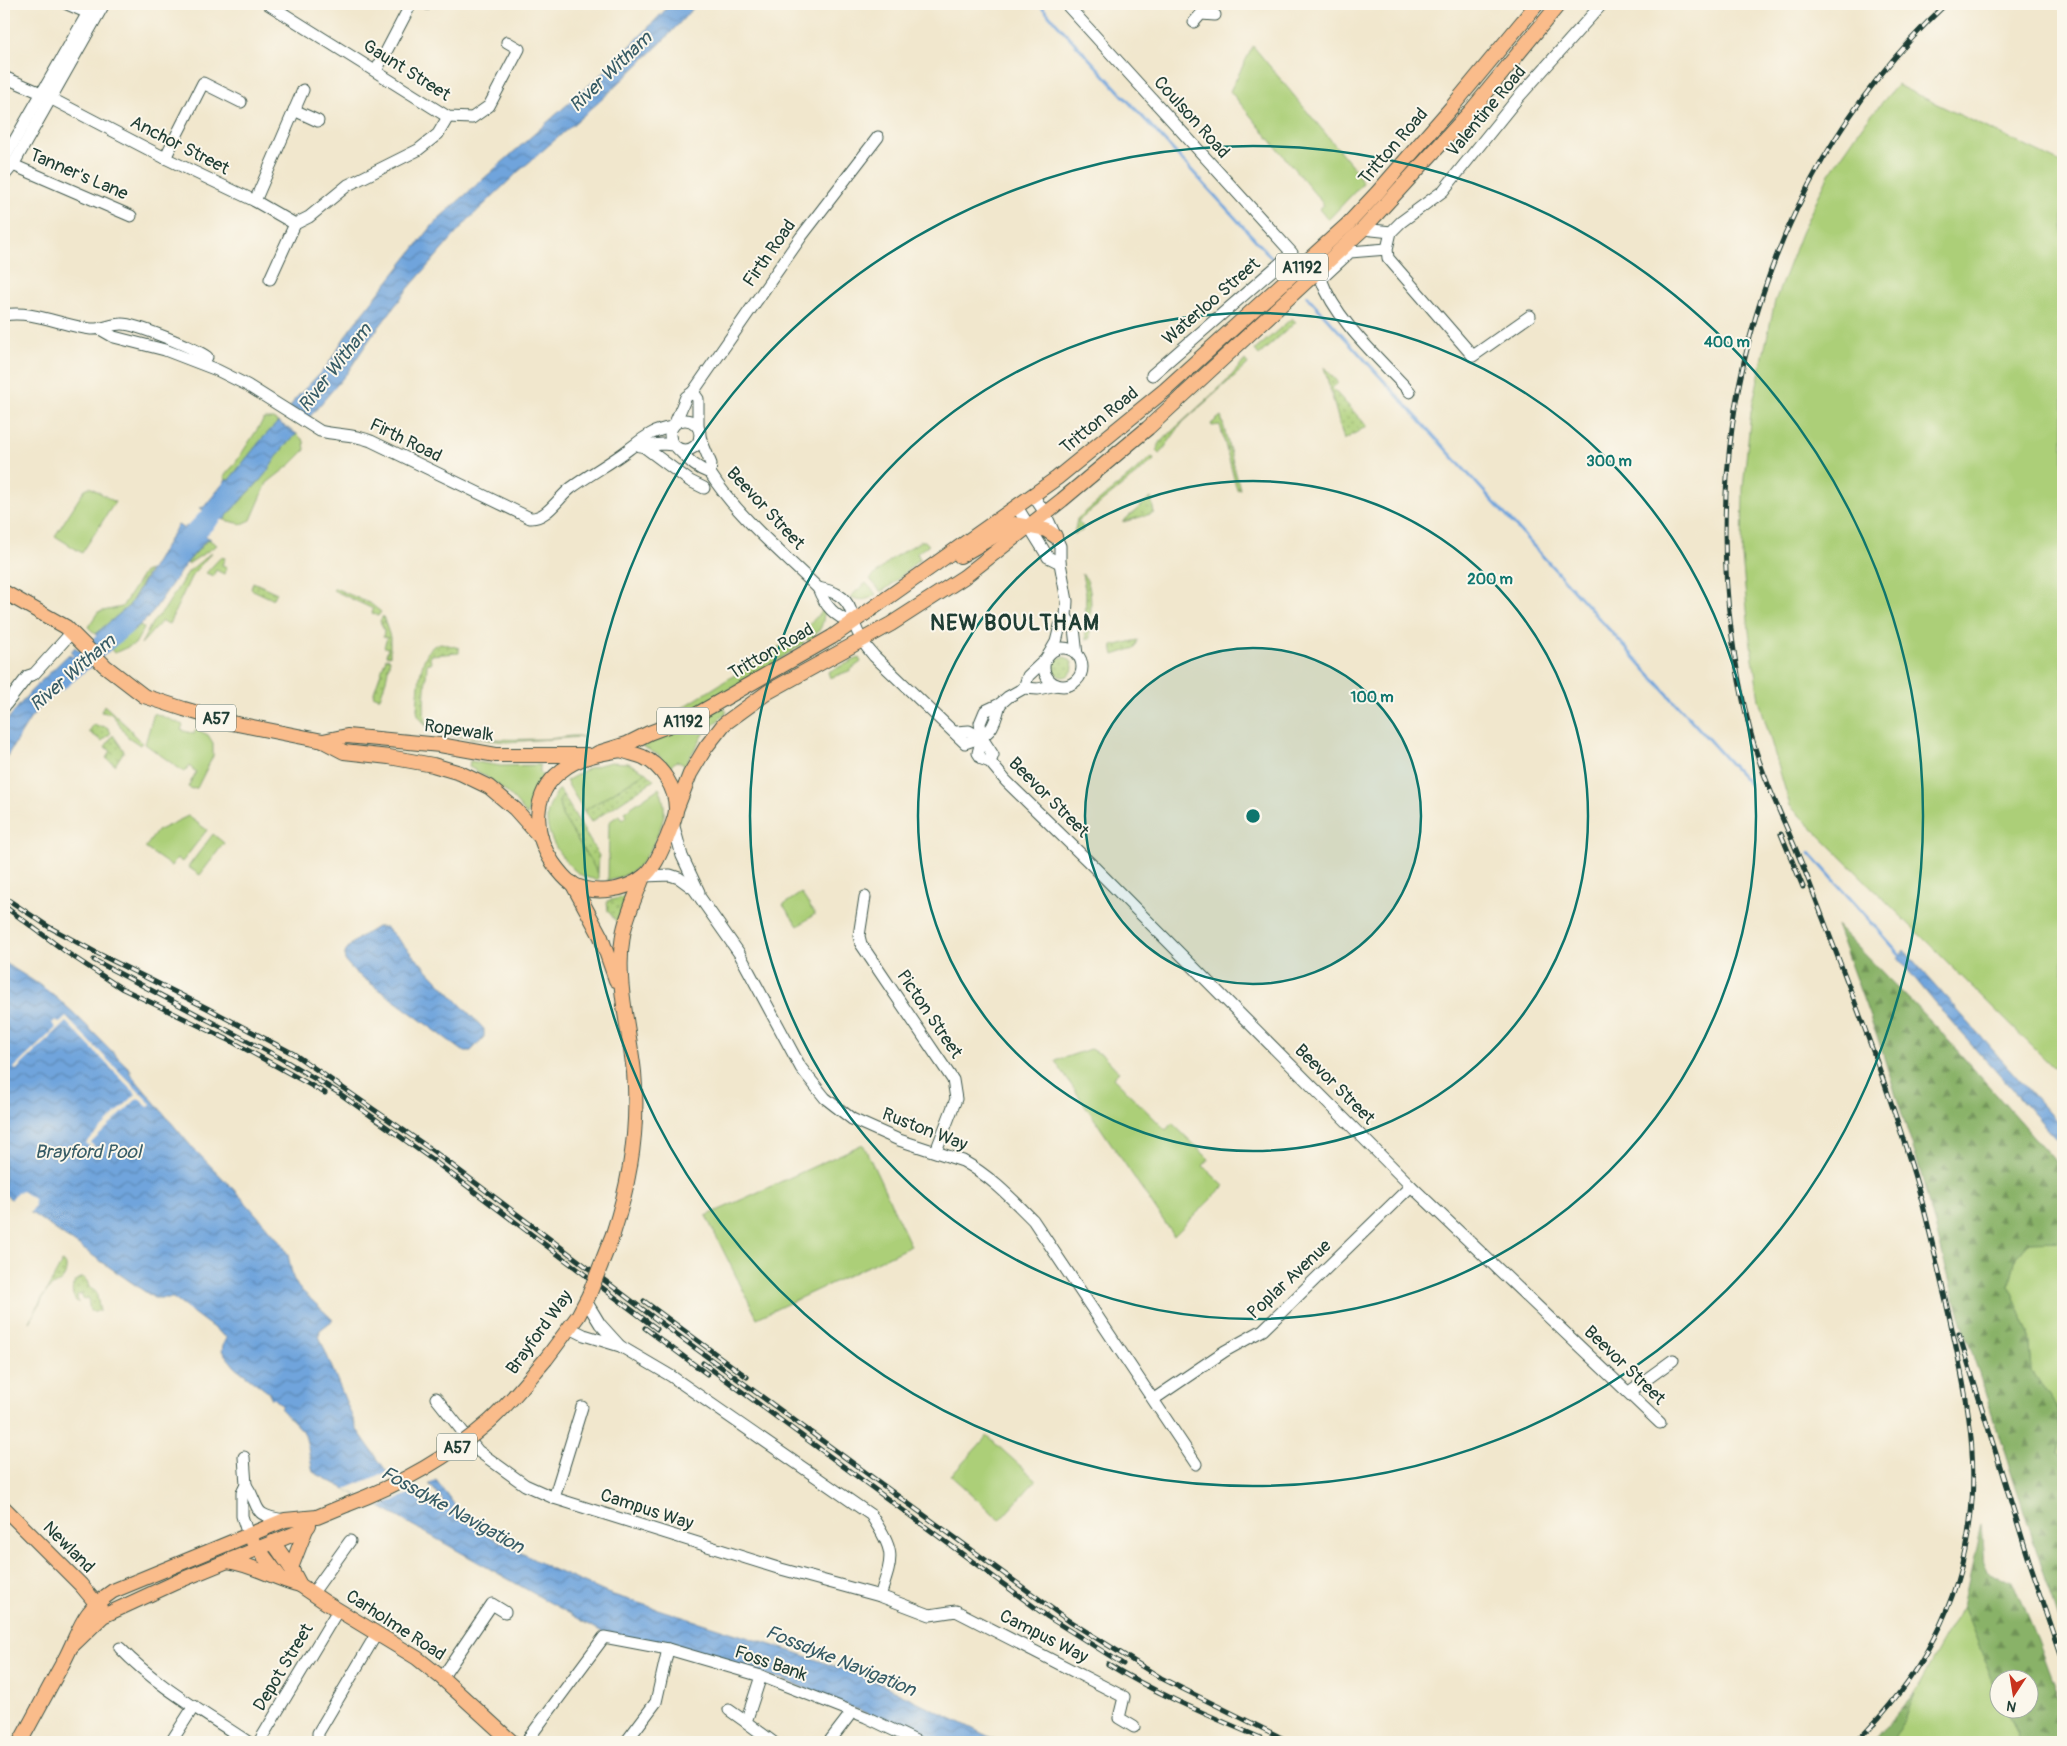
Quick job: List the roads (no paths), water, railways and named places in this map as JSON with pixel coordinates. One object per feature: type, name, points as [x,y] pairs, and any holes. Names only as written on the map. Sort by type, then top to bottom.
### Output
[{"type":"main road","name":"Tritton Road","points":[[595,754],[628,744],[649,733],[694,716],[763,678],[854,623],[1057,478],[1166,390],[1347,225],[1419,145],[1537,4]]},
{"type":"main road","name":"Tritton Road","points":[[675,817],[690,774],[706,747],[724,724],[768,692],[862,640],[964,577],[1062,500],[1148,428],[1363,229],[1471,111],[1559,4]]},
{"type":"main road","points":[[917,577],[941,568],[1015,524],[1046,530],[1055,536]]},
{"type":"main road","name":"A57","points":[[4,592],[48,616],[76,636]]},
{"type":"main road","name":"Ropewalk","points":[[76,636],[105,666],[144,696],[184,710],[253,728],[323,741],[344,752],[390,757],[433,765],[460,773],[490,787],[515,809],[541,838]]},
{"type":"main road","name":"Ropewalk","points":[[323,741],[347,736],[440,745],[496,755],[595,754]]},
{"type":"main road","points":[[621,750],[644,757],[657,766],[670,782],[675,817],[660,854],[644,877],[611,890],[592,890],[572,883],[560,872],[551,859],[541,838],[537,807],[544,790],[561,771],[595,754],[621,750]]},
{"type":"main road","name":"Brayford Way","points":[[250,1534],[285,1520],[317,1516],[389,1487],[422,1470],[490,1421],[514,1397],[570,1328],[587,1298],[613,1234],[626,1190],[634,1140],[634,1074],[620,961],[623,933],[644,877]]},
{"type":"main road","name":"Brayford Way","points":[[572,883],[601,937],[624,1002]]},
{"type":"main road","name":"Newland","points":[[4,1508],[96,1602],[104,1616]]},
{"type":"main road","points":[[291,1568],[306,1529],[317,1516]]},
{"type":"main road","points":[[72,1646],[104,1616],[181,1580],[306,1529]]},
{"type":"main road","points":[[250,1534],[258,1549],[283,1581]]},
{"type":"main road","points":[[20,1742],[72,1646],[80,1624],[96,1602],[113,1590],[250,1534],[273,1542]]},
{"type":"main road","name":"Carholme Road","points":[[273,1542],[300,1584],[312,1594],[417,1658],[442,1678],[512,1742]]},
{"type":"main road","name":"Carholme Road","points":[[228,1561],[250,1565],[283,1581],[300,1584]]},
{"type":"street","points":[[4,176],[8,162],[90,8],[67,4]]},
{"type":"street","points":[[45,95],[104,4]]},
{"type":"street","points":[[376,71],[411,4]]},
{"type":"street","name":"Coulson Road","points":[[1066,4],[1292,253]]},
{"type":"street","name":"Valentine Road","points":[[1391,232],[1401,222],[1443,191],[1517,99],[1602,4]]},
{"type":"street","name":"Gaunt Street","points":[[272,5],[448,117],[472,118],[489,106],[519,49],[507,42]]},
{"type":"street","points":[[1198,13],[1214,15]]},
{"type":"street","name":"Anchor Street","points":[[4,77],[45,95],[295,224]]},
{"type":"street","points":[[165,158],[202,83],[241,102]]},
{"type":"street","points":[[255,202],[303,90]]},
{"type":"street","points":[[294,110],[318,121]]},
{"type":"street","points":[[270,279],[295,224],[309,217],[348,184],[418,150],[438,134],[448,117]]},
{"type":"street","name":"Firth Road","points":[[100,329],[114,337],[165,350],[217,370],[254,390],[309,425],[330,434],[349,434],[371,441],[530,518],[540,517],[570,488],[629,449],[643,437],[662,428],[674,425],[686,397],[693,392],[801,237],[878,137]]},
{"type":"street","name":"Tanner's Lane","points":[[8,162],[131,216]]},
{"type":"street","points":[[1363,229],[1391,232],[1386,249],[1388,258],[1473,356],[1530,316]]},
{"type":"street","points":[[1386,249],[1350,252],[1321,279],[1326,293],[1339,315],[1410,392]]},
{"type":"street","name":"Waterloo Street","points":[[1152,376],[1292,253]]},
{"type":"street","name":"Firth Road","points":[[4,315],[21,314],[91,329],[122,324],[133,325],[195,350],[207,358]]},
{"type":"street","points":[[693,392],[698,399],[699,432],[699,442],[692,449],[683,450],[676,447],[670,435],[674,425],[687,420],[699,432]]},
{"type":"street","name":"Beevor Street","points":[[699,432],[711,464],[710,473]]},
{"type":"street","name":"Firth Road","points":[[629,449],[663,444],[676,447]]},
{"type":"street","points":[[643,446],[690,481],[704,488]]},
{"type":"street","name":"Beevor Street","points":[[676,447],[699,470],[710,473],[746,519],[818,588],[823,600],[840,619],[854,623]]},
{"type":"street","points":[[1033,495],[1045,513],[1061,552],[1060,564],[1067,600],[1066,617],[1060,626],[1056,642],[1047,657],[1045,673],[1057,685]]},
{"type":"street","points":[[1017,507],[1048,557],[1060,564]]},
{"type":"street","points":[[854,623],[862,640],[874,656],[943,723],[956,732],[965,743],[982,738],[993,727],[1000,704],[1008,697],[1024,688],[1038,689],[1066,685],[1077,678],[1081,667],[1077,655],[1074,628],[1066,617]]},
{"type":"street","points":[[4,707],[28,676],[34,674],[76,636]]},
{"type":"street","points":[[1024,688],[1028,676],[1047,657],[1061,648],[1070,650],[1077,655]]},
{"type":"street","name":"Beevor Street","points":[[982,738],[978,753],[982,760],[990,762],[1006,781],[1411,1186],[1660,1423]]},
{"type":"street","name":"Ruston Way","points":[[675,817],[682,856],[701,899]]},
{"type":"street","name":"Ruston Way","points":[[644,877],[670,875],[679,878],[694,889],[739,953],[801,1068],[825,1098],[852,1119],[900,1140],[936,1151],[972,1166],[1002,1188],[1033,1220],[1196,1464]]},
{"type":"street","name":"Picton Street","points":[[865,898],[860,936],[861,944],[954,1080],[956,1099],[936,1151]]},
{"type":"street","name":"Poplar Avenue","points":[[1154,1399],[1225,1351],[1263,1330],[1411,1186]]},
{"type":"street","points":[[587,1298],[600,1324],[620,1346]]},
{"type":"street","points":[[570,1328],[584,1336],[620,1346],[671,1376],[871,1515],[885,1538],[890,1551],[891,1564],[880,1596]]},
{"type":"street","points":[[1629,1392],[1673,1360]]},
{"type":"street","name":"Campus Way","points":[[436,1398],[478,1452],[525,1485],[554,1498],[781,1569],[880,1596],[930,1615],[956,1611],[1124,1697],[1119,1718],[1134,1727]]},
{"type":"street","points":[[554,1498],[582,1407]]},
{"type":"street","points":[[244,1457],[246,1485],[242,1493],[242,1516],[250,1534]]},
{"type":"street","points":[[246,1485],[251,1492],[258,1511],[270,1518],[285,1520]]},
{"type":"street","points":[[312,1594],[350,1541]]},
{"type":"street","points":[[442,1678],[492,1604],[505,1612]]},
{"type":"street","name":"Depot Street","points":[[259,1742],[338,1610]]},
{"type":"street","points":[[318,1742],[318,1733],[377,1633]]},
{"type":"street","name":"Foss Bank","points":[[526,1742],[604,1637],[668,1649],[761,1676],[866,1716],[918,1742]]},
{"type":"street","points":[[120,1648],[135,1663],[248,1742]]},
{"type":"street","points":[[626,1742],[656,1702],[668,1649]]},
{"type":"street","points":[[746,1722],[761,1676]]},
{"type":"street","points":[[171,1742],[194,1706]]},
{"type":"street","points":[[729,1710],[774,1742]]},
{"type":"street","points":[[829,1742],[852,1712]]},
{"type":"water","points":[[671,4],[697,4],[663,41],[600,101],[519,171],[467,221],[407,290],[369,340],[347,373],[307,420],[289,409],[295,399],[327,366],[350,329],[437,220],[613,64]]},
{"type":"water","points":[[278,422],[297,434],[283,448],[256,485],[224,520],[200,508],[204,507],[226,480],[229,480]]},
{"type":"water","points":[[178,525],[185,529],[186,526],[211,539],[207,539],[185,565],[149,617],[111,649],[95,634],[129,606]]},
{"type":"water","points":[[75,647],[95,665],[88,669],[71,652]]},
{"type":"water","points":[[69,654],[85,670],[41,706],[30,719],[4,761],[4,724],[30,692]]},
{"type":"water","points":[[377,927],[388,929],[484,1029],[484,1037],[471,1051],[463,1051],[355,972],[347,963],[345,955],[347,949],[362,936]]},
{"type":"water","points":[[1904,950],[2063,1129],[2063,1146],[1941,1010],[1898,958]]},
{"type":"water","name":"Brayford Pool","points":[[4,962],[42,987],[64,1005],[132,1071],[129,1072],[191,1146],[240,1196],[282,1244],[288,1255],[293,1278],[298,1287],[333,1320],[320,1330],[319,1336],[358,1431],[387,1472],[439,1505],[443,1500],[429,1484],[436,1480],[466,1520],[491,1537],[550,1568],[607,1593],[800,1654],[873,1680],[1000,1742],[927,1742],[888,1722],[782,1679],[604,1633],[380,1507],[313,1472],[305,1434],[280,1408],[282,1406],[274,1398],[272,1399],[269,1393],[235,1367],[222,1351],[227,1338],[173,1298],[154,1298],[4,1194],[4,1036],[8,1028],[4,1022]]},
{"type":"waterway","points":[[1039,4],[1272,258]]},
{"type":"waterway","points":[[1307,296],[1749,784]]},
{"type":"waterway","name":"River Witham","points":[[180,551],[185,543],[231,495]]},
{"type":"waterway","name":"River Witham","points":[[58,681],[124,626]]},
{"type":"waterway","points":[[1810,853],[1903,958]]},
{"type":"railway","points":[[1856,1742],[1878,1719],[1916,1668],[1932,1641],[1956,1584],[1970,1521],[1972,1493],[1973,1465],[1968,1409],[1924,1210],[1909,1157],[1853,997],[1801,860],[1769,787],[1755,749],[1731,632],[1725,534],[1731,436],[1749,340],[1780,247],[1823,159],[1878,78],[1946,4]]},
{"type":"railway","points":[[1781,834],[1803,887]]},
{"type":"railway","points":[[4,897],[49,927],[95,952],[294,1054],[432,1150],[657,1320],[1069,1621],[1161,1678],[1290,1742]]},
{"type":"railway","points":[[4,906],[69,954],[121,988],[231,1041],[325,1093]]},
{"type":"railway","points":[[94,960],[282,1059],[339,1093],[430,1158],[657,1329]]},
{"type":"railway","points":[[644,1301],[747,1377]]},
{"type":"railway","points":[[645,1328],[707,1374]]},
{"type":"railway","points":[[1959,1334],[2029,1560],[2063,1660]]},
{"type":"railway","points":[[703,1363],[1048,1617],[1123,1664]]},
{"type":"railway","points":[[1108,1664],[1168,1696],[1270,1742]]},
{"type":"district","name":"NEW BOULTHAM","points":[[1015,622]]},
{"type":"water label","name":"Fossdyke Navigation","points":[[453,1509]]},
{"type":"water label","name":"Fossdyke Navigation","points":[[841,1660]]}]
